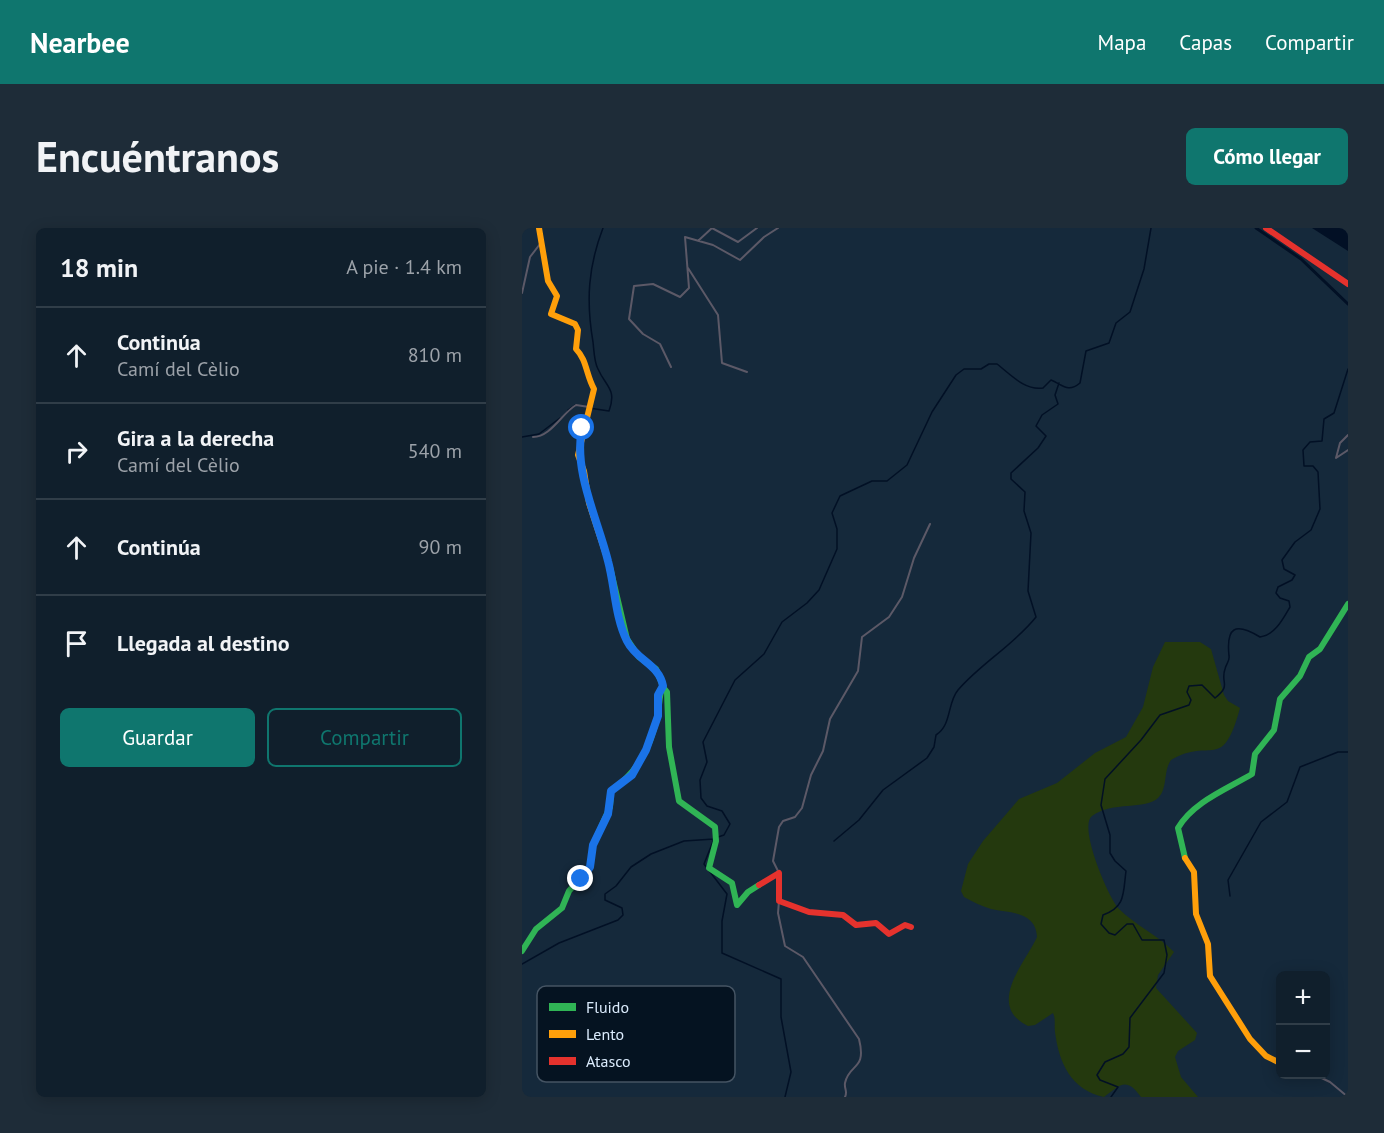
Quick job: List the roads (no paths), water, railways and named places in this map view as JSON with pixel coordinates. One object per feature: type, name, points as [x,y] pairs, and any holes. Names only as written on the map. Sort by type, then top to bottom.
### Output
[{"type":"street","points":[[539,228],[548,280],[557,296],[551,314],[571,320],[578,330],[576,349],[584,357],[587,377],[594,389],[582,428],[578,455],[584,471],[589,503],[609,561],[627,639],[639,657],[656,669],[667,692],[669,747],[679,801],[715,827],[711,872],[729,880],[735,892],[737,904],[748,892],[779,873]]},
{"type":"street","points":[[699,240],[712,228],[738,242],[757,228]]},
{"type":"street","points":[[671,367],[660,344],[643,334],[629,319],[633,288],[650,283],[680,297],[689,290],[684,239],[686,236],[740,260],[764,237],[778,228]]},
{"type":"street","points":[[1266,228],[1348,284]]},
{"type":"street","points":[[522,293],[530,257],[540,244]]},
{"type":"street","points":[[688,268],[718,315],[722,363],[747,372]]},
{"type":"street","points":[[533,437],[539,437],[561,421],[576,405],[589,407]]},
{"type":"street","points":[[1348,435],[1340,443],[1336,458],[1348,450]]},
{"type":"street","points":[[845,1097],[846,1082],[858,1067],[862,1054],[859,1039],[803,957],[785,946],[778,912],[781,877],[772,861],[779,827],[783,821],[795,817],[802,808],[811,775],[823,751],[830,719],[858,671],[862,637],[889,617],[902,597],[914,558],[930,524]]},
{"type":"street","points":[[1276,1061],[1266,1056],[1250,1039],[1210,976],[1208,944],[1196,914],[1194,870],[1182,854],[1178,830],[1182,820],[1207,800],[1252,774],[1254,756],[1274,730],[1280,699],[1300,676],[1309,657],[1320,649],[1348,603]]},
{"type":"street","points":[[522,951],[537,928],[564,908],[570,898],[569,891],[590,867],[593,845],[610,807],[611,791],[632,775],[650,741],[658,713],[658,695],[663,686]]},
{"type":"street","points":[[779,902],[809,912],[843,915],[856,925],[876,923],[888,934],[905,925],[911,927]]},
{"type":"street","points":[[1324,1079],[1348,1097]]},
{"type":"water","points":[[1312,228],[1348,228],[1348,251]]},
{"type":"waterway","points":[[589,408],[609,411],[612,398],[610,388],[596,363],[589,298],[591,270],[603,228]]},
{"type":"waterway","points":[[718,837],[724,835],[730,824],[722,811],[707,806],[701,798],[700,780],[707,762],[703,742],[735,680],[764,654],[782,622],[807,603],[819,590],[837,549],[837,529],[832,513],[840,496],[872,481],[887,481],[907,465],[932,412],[956,375],[964,369],[981,369],[989,364],[997,364],[1018,381],[1036,388],[1043,388],[1051,380],[1069,388],[1080,383],[1086,351],[1109,343],[1116,323],[1130,312],[1144,269],[1151,228]]},
{"type":"waterway","points":[[1256,228],[1301,259],[1348,304]]},
{"type":"waterway","points":[[1111,1097],[1118,1087],[1100,1080],[1097,1075],[1105,1062],[1123,1054],[1129,1047],[1130,1018],[1164,973],[1167,955],[1164,940],[1142,940],[1133,924],[1127,924],[1115,935],[1109,933],[1101,924],[1103,915],[1120,903],[1126,871],[1110,853],[1110,835],[1101,805],[1105,779],[1141,740],[1160,715],[1189,705],[1191,700],[1187,692],[1189,686],[1202,685],[1215,698],[1220,694],[1224,687],[1224,674],[1229,659],[1229,639],[1234,630],[1244,630],[1260,637],[1265,636],[1278,626],[1290,607],[1289,601],[1280,598],[1276,593],[1278,587],[1292,580],[1295,575],[1284,569],[1282,560],[1295,542],[1311,530],[1320,509],[1318,472],[1313,466],[1304,466],[1303,450],[1310,442],[1322,441],[1324,419],[1334,413],[1348,369]]},
{"type":"waterway","points":[[834,841],[859,820],[883,790],[927,758],[934,747],[936,735],[945,726],[952,701],[958,690],[1036,617],[1028,591],[1031,533],[1024,511],[1025,492],[1011,479],[1011,473],[1038,448],[1046,436],[1036,426],[1042,415],[1058,404],[1055,395],[1059,383]]},
{"type":"waterway","points":[[568,410],[575,405]]},
{"type":"waterway","points":[[522,437],[539,434],[560,418]]},
{"type":"waterway","points":[[1230,896],[1228,880],[1261,822],[1287,802],[1300,767],[1338,752],[1348,752]]},
{"type":"waterway","points":[[714,839],[704,864],[727,894],[722,921],[722,953],[781,979],[781,1017],[791,1072],[785,1097]]},
{"type":"waterway","points":[[522,964],[559,943],[618,920],[623,915],[622,908],[605,900],[605,894],[616,886],[631,867],[651,854],[684,841],[714,839]]}]
